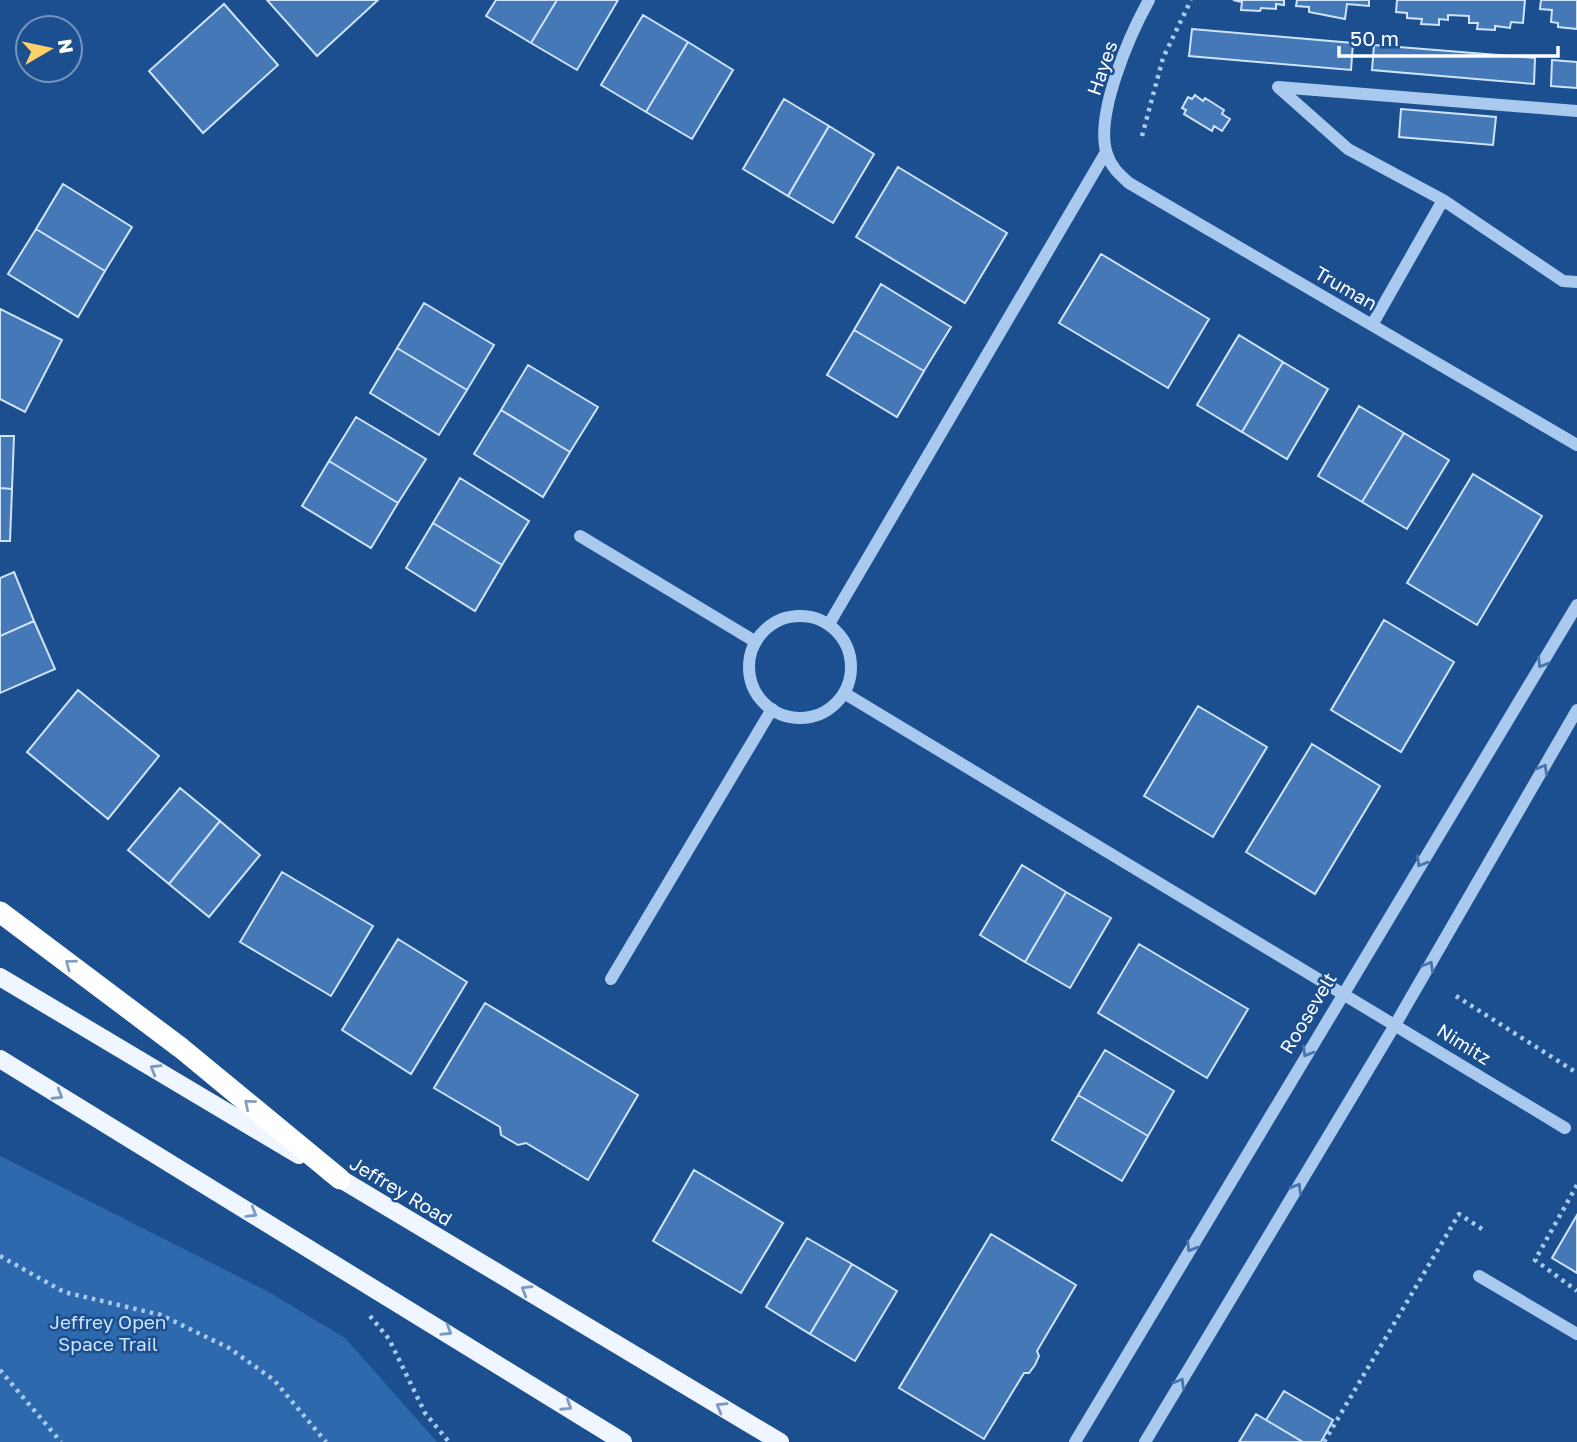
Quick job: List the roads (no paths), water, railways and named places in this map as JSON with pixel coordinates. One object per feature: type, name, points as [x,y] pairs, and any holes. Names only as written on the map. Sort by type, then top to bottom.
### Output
[{"type":"highway","points":[[0,912],[181,1048],[340,1179]]},
{"type":"main road","name":"Jeffrey Road","points":[[0,977],[780,1442]]},
{"type":"main road","points":[[0,1059],[623,1442]]},
{"type":"street","name":"Hayes","points":[[1106,152],[1103,130],[1110,100],[1118,73],[1149,0]]},
{"type":"street","points":[[1577,111],[1279,87],[1348,149],[1443,200],[1563,281],[1577,282]]},
{"type":"street","name":"Truman","points":[[1106,152],[1114,169],[1129,183],[1577,445]]},
{"type":"street","points":[[829,624],[1106,152]]},
{"type":"street","points":[[1372,325],[1443,200]]},
{"type":"street","points":[[580,536],[756,642]]},
{"type":"street","name":"Roosevelt","points":[[1075,1442],[1577,605]]},
{"type":"street","points":[[788,617],[816,618],[829,624],[846,643],[850,655],[852,668],[844,693],[825,712],[812,717],[785,715],[772,709],[755,690],[751,678],[751,653],[756,642],[776,622],[788,617]]},
{"type":"street","name":"Nimitz","points":[[844,693],[1565,1128]]},
{"type":"street","points":[[611,979],[772,709]]},
{"type":"street","points":[[1145,1442],[1395,1025],[1577,710]]},
{"type":"street","points":[[1479,1276],[1577,1334]]},
{"type":"park label","name":"Jeffrey Open Space Trail","points":[[108,1333]]}]
